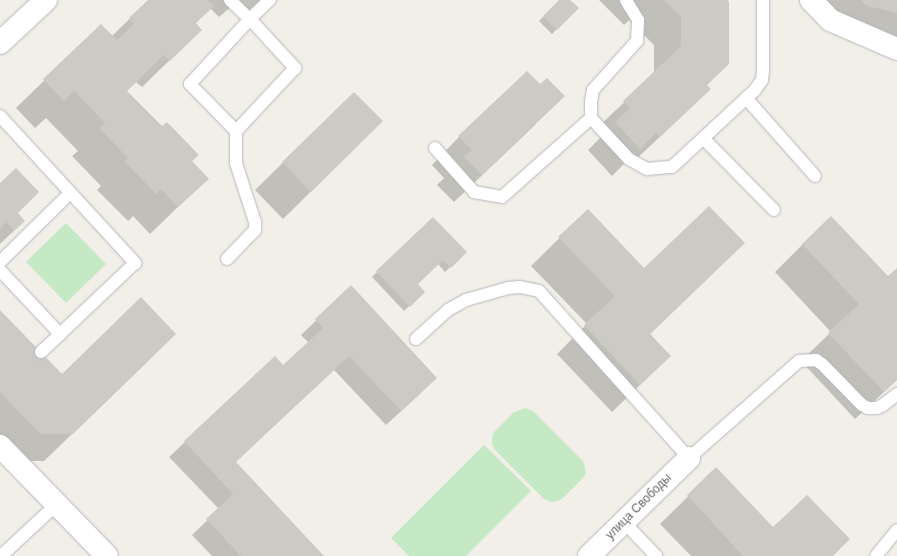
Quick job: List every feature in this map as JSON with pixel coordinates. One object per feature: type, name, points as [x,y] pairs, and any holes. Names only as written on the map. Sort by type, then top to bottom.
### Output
[{"type":"street","points":[[0,43],[46,0]]},
{"type":"street","points":[[812,0],[830,20],[897,49]]},
{"type":"street","points":[[0,446],[107,556]]},
{"type":"street","name":"улица Свободы","points":[[589,556],[689,458]]},
{"type":"lane","points":[[227,259],[255,230],[255,222],[236,163],[236,131],[295,68],[250,19],[230,0]]},
{"type":"lane","points":[[236,131],[190,84],[250,19],[270,0]]},
{"type":"lane","points":[[626,0],[638,20],[637,41],[593,90],[590,102],[591,118],[629,159],[647,169],[672,167],[755,90],[762,80],[763,0]]},
{"type":"lane","points":[[746,98],[815,176]]},
{"type":"lane","points":[[0,116],[135,263],[41,352]]},
{"type":"lane","points":[[435,148],[474,192],[502,197],[591,118]]},
{"type":"lane","points":[[703,138],[774,210]]},
{"type":"lane","points":[[0,262],[70,193]]},
{"type":"lane","points":[[0,270],[60,334]]},
{"type":"lane","points":[[416,339],[448,310],[466,300],[508,288],[520,287],[539,291],[689,458],[799,361],[816,360],[822,364],[862,405],[868,408],[877,408],[897,394]]},
{"type":"lane","points":[[1,556],[57,504]]},
{"type":"lane","points":[[624,522],[656,556]]},
{"type":"lane","points":[[876,556],[897,530]]},
{"type":"green space","points":[[66,223],[106,264],[66,303],[26,262]]},
{"type":"green space","points":[[526,408],[533,411],[583,461],[586,473],[583,478],[558,501],[551,502],[544,499],[495,450],[492,444],[494,432],[514,412]]},
{"type":"green space","points":[[484,445],[531,491],[466,556],[409,556],[391,538]]},
{"type":"building","points":[[148,0],[208,0],[214,6],[196,23],[202,30],[170,61],[164,55],[127,91],[162,126],[167,122],[199,155],[192,161],[209,179],[178,207],[161,189],[156,194],[124,161],[128,158],[99,128],[105,123],[74,91],[64,101],[43,79],[101,24],[117,40],[134,24],[129,18]]},
{"type":"building","points":[[559,0],[570,0],[579,8],[557,30],[543,16]]},
{"type":"building","points":[[664,0],[727,0],[729,2],[729,64],[707,85],[711,89],[660,137],[656,133],[640,149],[615,122],[630,108],[623,101],[681,46],[681,17]]},
{"type":"building","points":[[861,0],[897,0],[897,13],[867,6]]},
{"type":"building","points":[[527,71],[540,84],[547,78],[565,96],[482,175],[464,157],[472,150],[458,136]]},
{"type":"building","points":[[354,92],[383,121],[311,192],[282,162]]},
{"type":"building","points":[[16,168],[39,192],[18,213],[25,221],[14,231],[6,222],[0,229],[0,183]]},
{"type":"building","points":[[709,206],[745,243],[650,334],[671,356],[640,385],[584,325],[615,296],[558,237],[588,209],[644,268]]},
{"type":"building","points":[[831,216],[888,276],[897,268],[897,379],[884,392],[828,333],[859,304],[802,244]]},
{"type":"building","points":[[433,217],[467,252],[451,268],[443,260],[418,284],[425,292],[410,307],[376,271]]},
{"type":"building","points":[[351,285],[437,378],[401,411],[349,356],[236,462],[324,556],[241,556],[206,519],[233,494],[184,441],[275,356],[283,365],[323,328],[315,319]]},
{"type":"building","points":[[141,297],[176,334],[73,434],[40,434],[0,392],[0,310],[62,374]]},
{"type":"building","points":[[716,467],[773,527],[807,495],[850,539],[833,556],[743,556],[687,495]]}]
